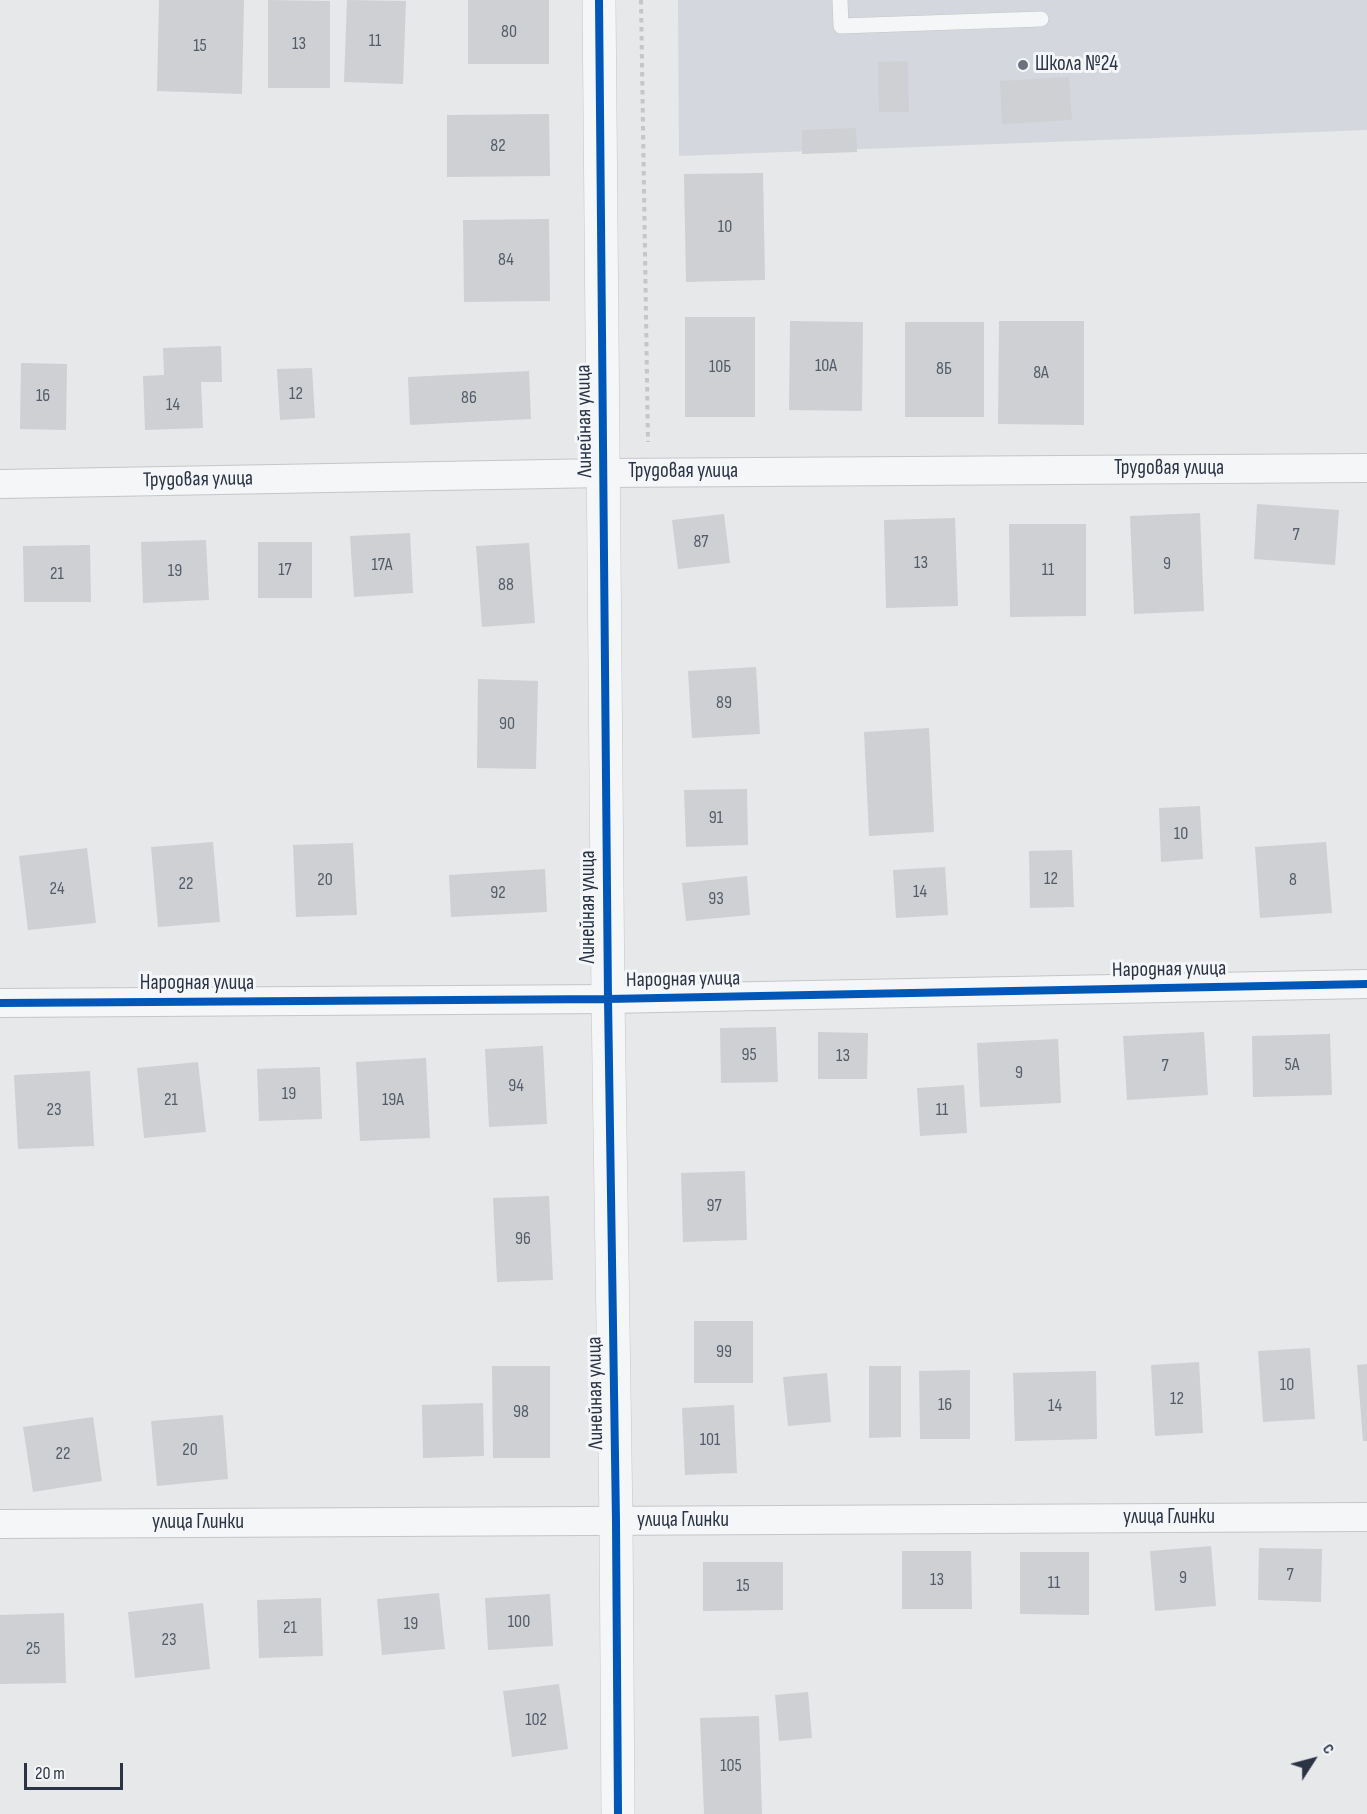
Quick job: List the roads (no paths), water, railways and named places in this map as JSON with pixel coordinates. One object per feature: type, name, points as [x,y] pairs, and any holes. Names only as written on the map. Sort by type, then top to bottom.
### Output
[{"type":"street","name":"Линейная улица","points":[[598,0],[618,1814]]},
{"type":"street","name":"Трудовая улица","points":[[0,484],[604,473],[1367,468]]},
{"type":"street","name":"Народная улица","points":[[0,1003],[608,999],[1367,984]]},
{"type":"street","name":"улица Глинки","points":[[0,1524],[1367,1517]]},
{"type":"lane","points":[[840,0],[841,26],[1041,19]]},
{"type":"place","name":"Школа №24","points":[[1023,65]]}]
